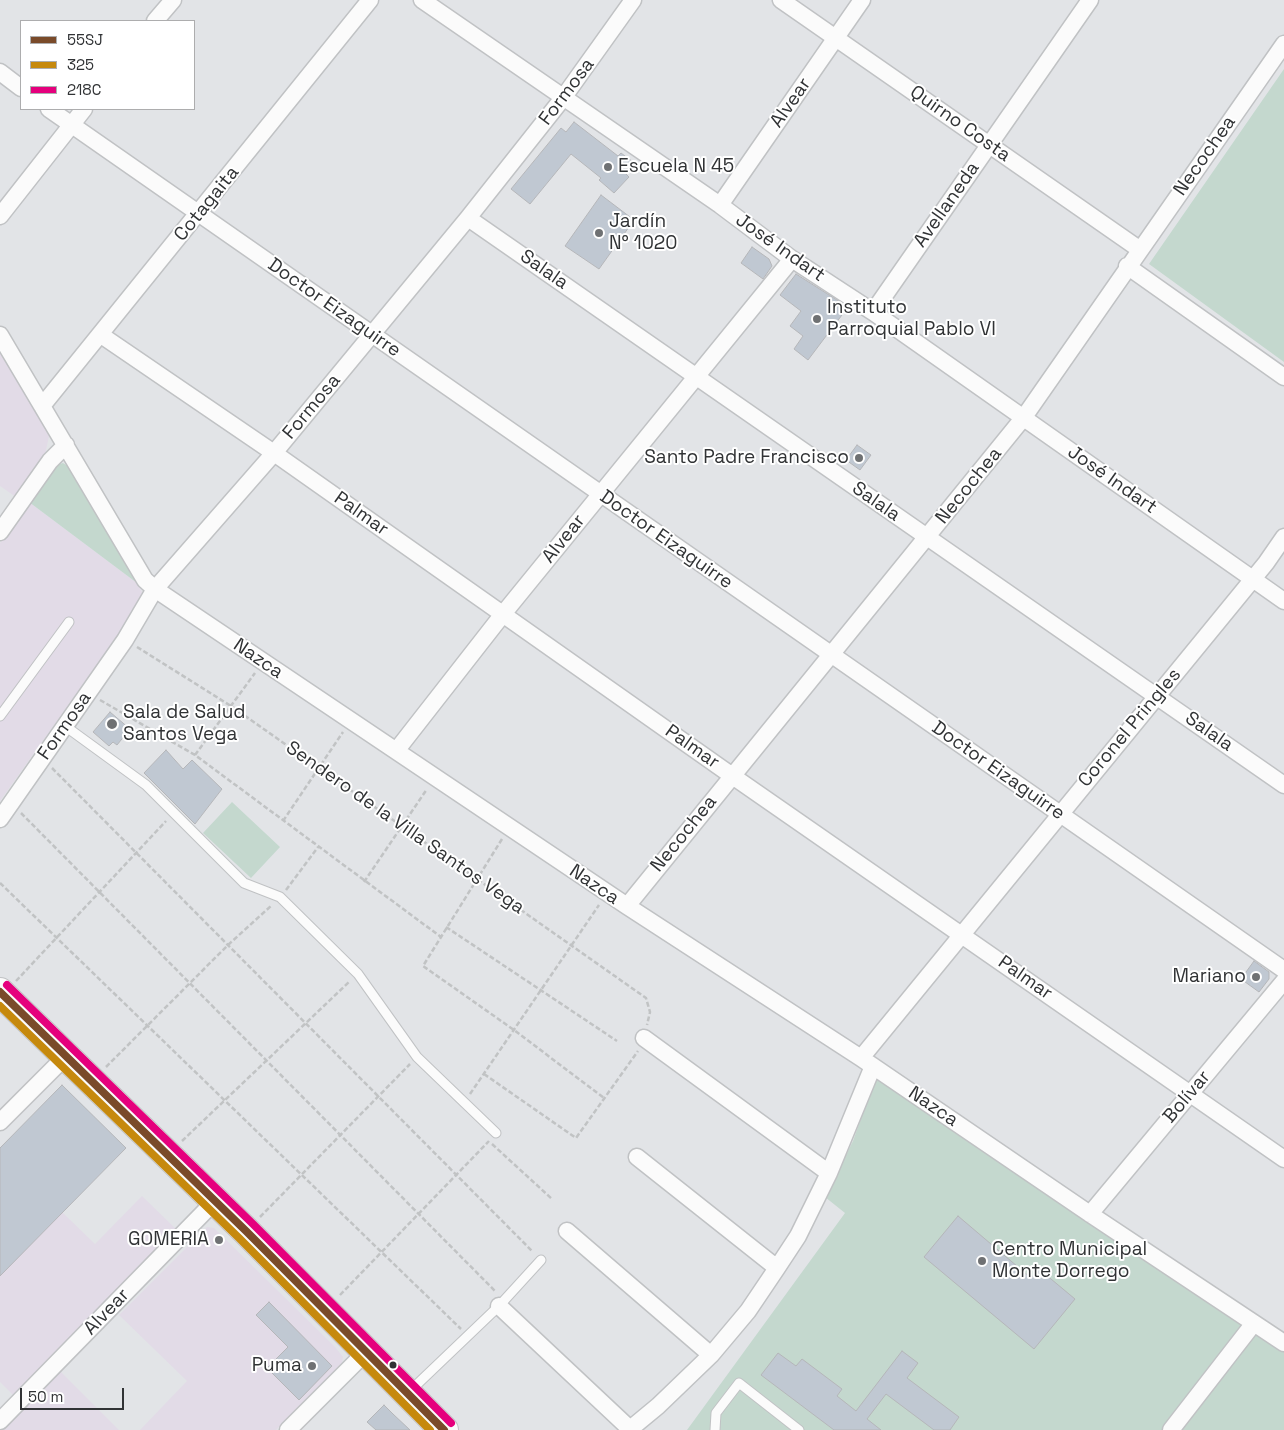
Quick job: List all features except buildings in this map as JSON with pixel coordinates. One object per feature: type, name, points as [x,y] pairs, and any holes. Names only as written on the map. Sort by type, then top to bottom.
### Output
[{"type":"highway","points":[[1,994],[246,1231],[444,1430]]},
{"type":"street","points":[[156,20],[172,0]]},
{"type":"street","name":"Cotagaita","points":[[42,406],[370,0]]},
{"type":"street","name":"José Indart","points":[[422,0],[720,205],[792,259],[873,312],[1284,601]]},
{"type":"street","name":"Formosa","points":[[0,819],[125,640],[155,589],[274,452],[468,218],[563,98],[633,0]]},
{"type":"street","name":"Quirno Costa","points":[[780,0],[1139,249]]},
{"type":"street","name":"Alvear","points":[[720,205],[862,0]]},
{"type":"street","name":"Avellaneda","points":[[873,312],[1090,0]]},
{"type":"street","name":"Necochea","points":[[627,906],[830,653],[927,538],[1024,417],[1127,266],[1284,44]]},
{"type":"street","points":[[0,72],[20,87]]},
{"type":"street","name":"Doctor Eizaguirre","points":[[49,110],[1284,970]]},
{"type":"street","points":[[0,216],[83,110]]},
{"type":"street","name":"Salala","points":[[468,218],[1284,785]]},
{"type":"street","name":"Alvear","points":[[396,751],[503,614],[792,259]]},
{"type":"street","points":[[1127,266],[1284,377]]},
{"type":"street","name":"Nazca","points":[[0,335],[145,580],[155,589],[607,893],[867,1062],[1090,1214],[1284,1342]]},
{"type":"street","name":"Palmar","points":[[101,335],[274,452],[732,775],[961,932],[1284,1159]]},
{"type":"street","points":[[0,532],[50,461],[66,445]]},
{"type":"street","name":"Coronel Pringles","points":[[630,1430],[711,1355],[748,1310],[778,1268],[798,1236],[829,1173],[867,1062],[961,932],[1157,696],[1252,579],[1284,536]]},
{"type":"street","name":"Bolívar","points":[[1090,1214],[1284,981]]},
{"type":"street","points":[[644,1038],[829,1173]]},
{"type":"street","points":[[0,1122],[65,1057]]},
{"type":"street","points":[[637,1157],[778,1268]]},
{"type":"street","name":"Alvear","points":[[0,1422],[214,1202]]},
{"type":"street","points":[[567,1231],[711,1355]]},
{"type":"street","points":[[502,1303],[630,1430]]},
{"type":"street","points":[[1171,1430],[1254,1323]]},
{"type":"street","points":[[288,1430],[366,1352]]},
{"type":"lane","points":[[0,716],[68,622]]},
{"type":"lane","points":[[65,726],[146,784],[244,883],[280,898],[358,974],[417,1057],[496,1133]]},
{"type":"lane","points":[[407,1394],[502,1303],[541,1260]]},
{"type":"lane","points":[[715,1430],[716,1413],[739,1383],[800,1430]]},
{"type":"path","name":"Sendero de la Villa Santos Vega","points":[[125,640],[231,706],[646,998],[650,1012],[644,1038],[638,1052],[576,1138],[484,1074]]},
{"type":"path","points":[[195,755],[263,662]]},
{"type":"path","points":[[88,693],[195,755],[364,882],[441,937]]},
{"type":"path","points":[[282,821],[350,720]]},
{"type":"path","points":[[42,758],[541,1260]]},
{"type":"path","points":[[364,882],[435,777]]},
{"type":"path","points":[[11,804],[418,1213],[502,1303]]},
{"type":"path","points":[[1,994],[137,854],[174,812]]},
{"type":"path","points":[[510,828],[423,966],[514,1030],[604,1098]]},
{"type":"path","points":[[91,1082],[146,1024],[280,898],[318,847]]},
{"type":"path","points":[[0,883],[468,1335]]},
{"type":"path","points":[[464,1102],[607,893]]},
{"type":"path","points":[[446,927],[617,1041]]},
{"type":"path","points":[[167,1156],[305,1022],[358,974]]},
{"type":"path","points":[[246,1231],[417,1057]]},
{"type":"path","points":[[325,1311],[496,1133]]},
{"type":"path","points":[[489,1141],[552,1199]]},
{"type":"shaded area","points":[[0,353],[46,427],[49,436],[45,455],[16,497],[0,486]]},
{"type":"shaded area","points":[[29,502],[137,583],[142,592],[141,603],[0,801],[0,543]]},
{"type":"shaded area","points":[[0,1152],[95,1244],[142,1196],[178,1231],[16,1398],[0,1382]]},
{"type":"shaded area","points":[[207,1227],[214,1228],[343,1357],[342,1363],[276,1430],[140,1430],[187,1381],[119,1315]]},
{"type":"shaded area","points":[[60,1371],[119,1430],[3,1430]]},
{"type":"green space","points":[[1284,69],[1284,362],[1149,264]]},
{"type":"green space","points":[[63,463],[69,467],[137,583],[29,502],[57,465]]},
{"type":"green space","points":[[232,802],[280,847],[251,878],[203,833]]},
{"type":"green space","name":"Centro Municipal Monte Dorrego","points":[[876,1076],[1284,1349],[1284,1430],[687,1430],[845,1213],[825,1197],[853,1141]]},
{"type":"transit line","name":"218C","points":[[7,985],[253,1224],[451,1423]]},
{"type":"transit line","name":"55SJ","points":[[0,992],[246,1231],[444,1430]]},
{"type":"transit line","name":"325","points":[[0,1006],[239,1238],[430,1430]]},
{"type":"place","name":"Escuela N 45","points":[[608,167]]},
{"type":"place","name":"Jardín N° 1020","points":[[599,233]]},
{"type":"place","name":"Instituto Parroquial Pablo VI","points":[[817,319]]},
{"type":"place","name":"Santo Padre Francisco","points":[[859,458]]},
{"type":"place","name":"Sala de Salud Santos Vega","points":[[112,724]]},
{"type":"place","name":"Mariano","points":[[1256,977]]},
{"type":"place","name":"GOMERIA","points":[[219,1240]]},
{"type":"place","name":"Centro Municipal Monte Dorrego","points":[[982,1261]]},
{"type":"place","name":"Puma","points":[[312,1366]]}]
